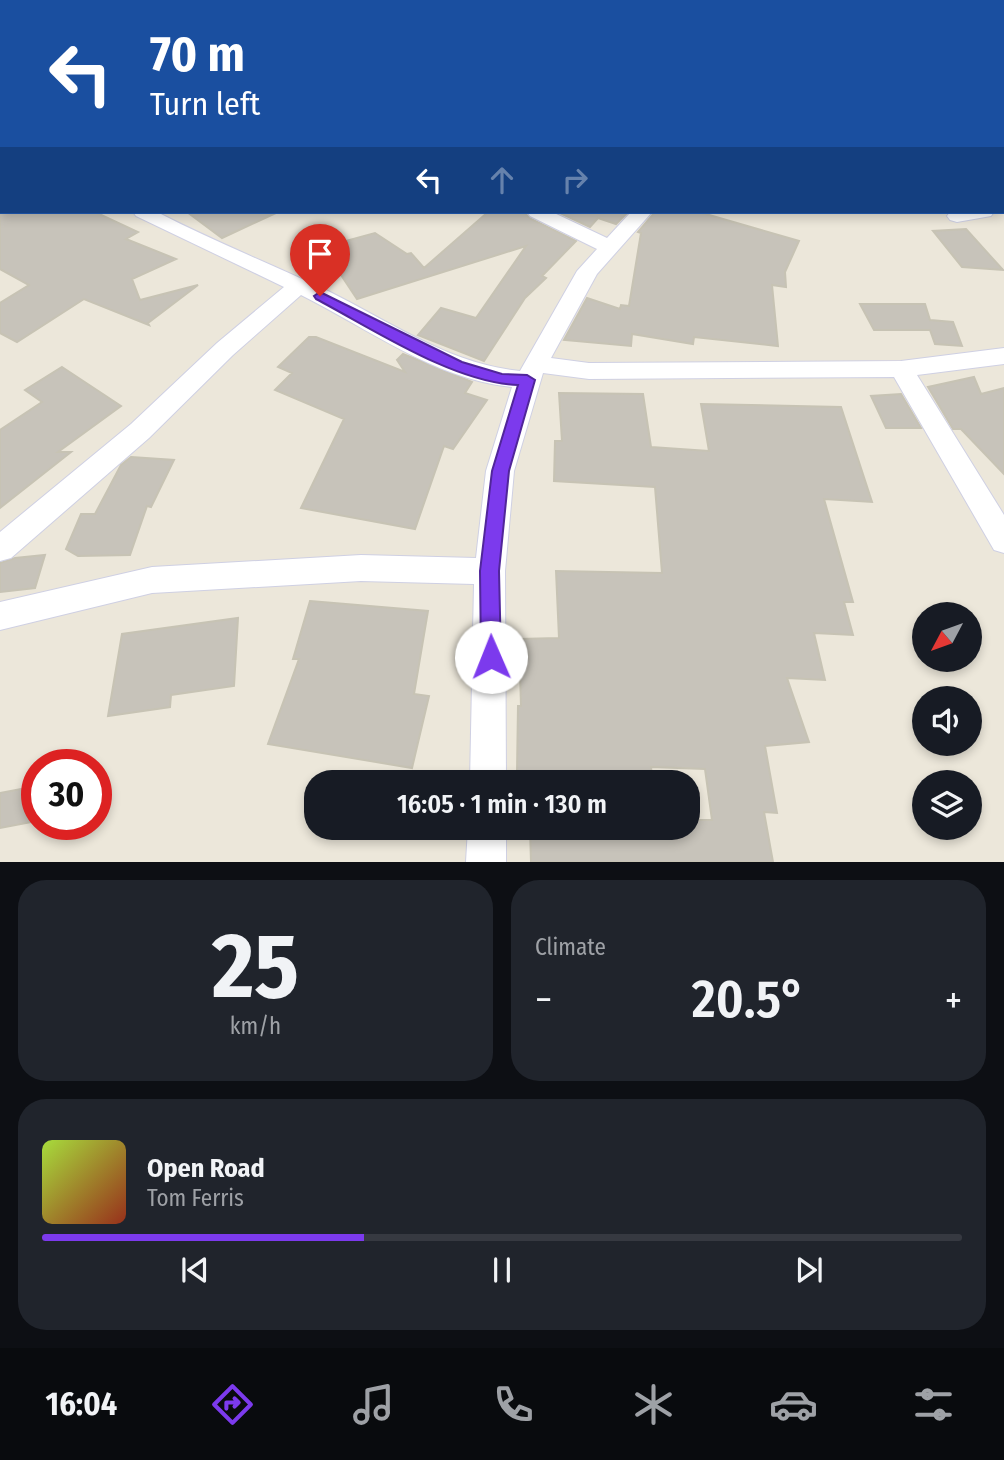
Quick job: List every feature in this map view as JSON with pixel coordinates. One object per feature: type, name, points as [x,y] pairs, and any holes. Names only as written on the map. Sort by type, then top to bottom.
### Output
[{"type":"street","points":[[147,214],[182,234],[298,286],[457,366],[501,379],[532,372],[901,369],[1004,356]]},
{"type":"street","points":[[541,214],[610,247]]},
{"type":"street","points":[[488,770],[490,571],[500,471],[532,372],[588,271],[640,214]]},
{"type":"street","points":[[957,216],[970,214]]},
{"type":"street","points":[[0,549],[141,431],[225,349],[298,286]]},
{"type":"street","points":[[901,369],[1004,541]]},
{"type":"street","points":[[0,616],[152,580],[361,568],[490,571]]},
{"type":"street","points":[[486,862],[487,840]]},
{"type":"building","points":[[0,214],[99,214],[138,232],[126,239],[176,259],[132,279],[140,300],[198,285],[148,323],[149,325],[84,299],[17,342],[0,333],[0,303],[29,285],[0,269]]},
{"type":"building","points":[[190,214],[274,214],[222,238]]},
{"type":"building","points":[[486,214],[526,214],[576,241],[542,276],[546,278],[525,298],[484,361],[418,335],[441,308],[476,318],[526,246],[357,299],[337,269],[315,276],[301,253],[375,233],[407,254],[411,253],[424,268]]},
{"type":"building","points":[[562,214],[626,214],[616,224],[598,218],[590,227]]},
{"type":"building","points":[[653,214],[706,214],[799,241],[785,272],[786,287],[772,285],[778,346],[694,337],[693,344],[632,334],[631,346],[564,340],[587,298],[620,309],[621,305],[629,306],[641,233],[638,232]]},
{"type":"building","points":[[966,229],[1003,270],[962,267],[933,231]]},
{"type":"building","points":[[860,304],[925,304],[930,320],[953,322],[962,346],[935,344],[930,330],[874,330]]},
{"type":"building","points":[[309,337],[316,337],[405,372],[397,360],[403,354],[472,382],[465,393],[487,400],[453,449],[444,446],[415,529],[301,508],[344,419],[275,390],[292,373],[278,367]]},
{"type":"building","points":[[62,367],[121,406],[58,452],[71,452],[0,508],[0,430],[42,402],[25,390]]},
{"type":"building","points":[[974,377],[981,394],[1004,388],[1004,474],[961,429],[953,429],[928,387]]},
{"type":"building","points":[[559,393],[643,394],[651,447],[709,451],[701,404],[841,407],[872,502],[824,499],[853,602],[844,602],[853,635],[814,633],[825,680],[787,678],[809,742],[765,746],[777,813],[764,812],[773,862],[531,862],[530,840],[700,840],[700,820],[712,820],[705,769],[651,767],[651,770],[517,770],[518,706],[521,706],[519,639],[559,638],[556,571],[662,573],[655,487],[554,481],[555,441],[562,441]]},
{"type":"building","points":[[901,394],[921,428],[886,428],[871,396]]},
{"type":"building","points":[[131,457],[174,460],[151,507],[147,506],[130,555],[78,556],[66,549],[81,514],[95,514],[121,465]]},
{"type":"building","points":[[45,555],[35,588],[0,592],[0,563],[15,558]]},
{"type":"building","points":[[310,601],[428,611],[414,694],[429,696],[412,768],[268,744],[299,659],[293,659]]},
{"type":"building","points":[[238,618],[234,686],[171,695],[170,707],[108,716],[122,634]]},
{"type":"building","points":[[21,789],[21,824],[0,828],[0,793]]},
{"type":"route","points":[[320,296],[376,327],[457,366],[501,379],[527,380],[500,471],[490,571],[491,657]]}]
